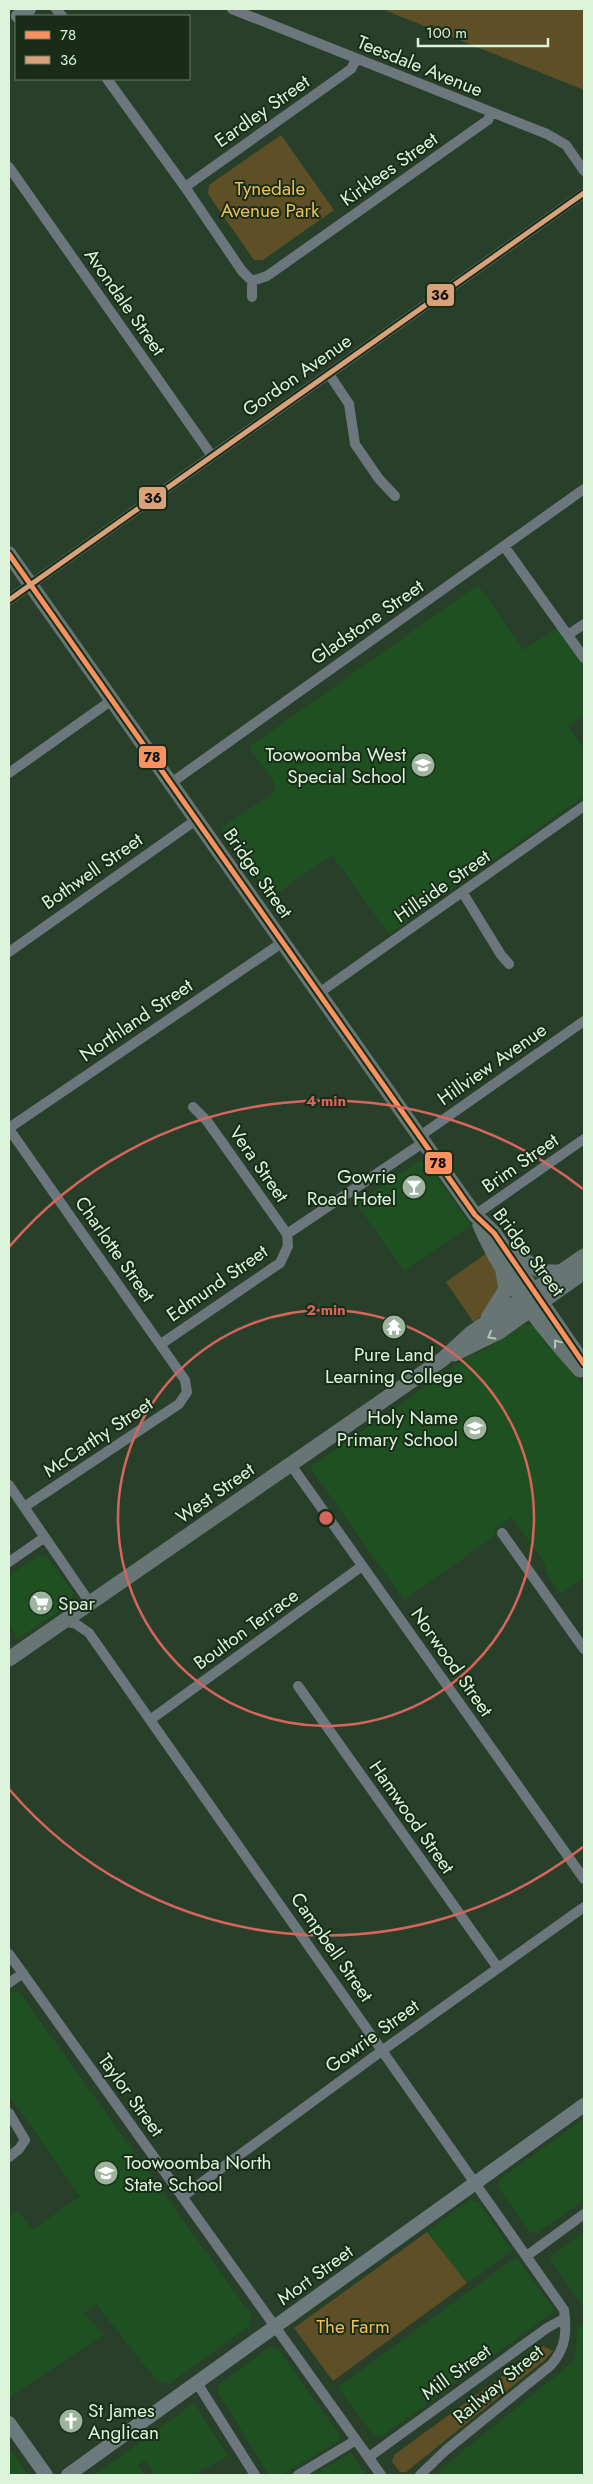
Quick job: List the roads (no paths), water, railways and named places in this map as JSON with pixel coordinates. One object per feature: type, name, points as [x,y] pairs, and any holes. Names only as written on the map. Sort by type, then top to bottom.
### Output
[{"type":"main road","name":"Bridge Street","points":[[9,554],[475,1215],[502,1268],[533,1300],[584,1364]]},
{"type":"main road","name":"Bridge Street","points":[[475,1215],[494,1233],[563,1351],[584,1375]]},
{"type":"main road","points":[[494,1233],[515,1254],[536,1270],[548,1274],[561,1272]]},
{"type":"main road","name":"West Street","points":[[443,1358],[479,1344],[533,1300],[561,1272],[584,1256]]},
{"type":"main road","points":[[470,1334],[489,1317],[504,1294],[506,1283],[502,1268]]},
{"type":"main road","name":"West Street","points":[[9,1659],[443,1358],[470,1334],[584,1272]]},
{"type":"street","name":"Teesdale Avenue","points":[[232,9],[356,60],[547,134],[566,145],[584,170]]},
{"type":"street","name":"Eardley Street","points":[[185,187],[347,72],[356,60]]},
{"type":"street","points":[[108,80],[185,187],[242,271],[252,281],[252,297]]},
{"type":"street","name":"Kirklees Street","points":[[252,281],[267,276],[488,120],[491,113]]},
{"type":"street","name":"Avondale Street","points":[[9,167],[212,456]]},
{"type":"street","name":"Gordon Avenue","points":[[9,600],[584,193]]},
{"type":"street","points":[[328,374],[349,404],[355,444],[379,479],[395,496]]},
{"type":"street","name":"Gladstone Street","points":[[171,783],[584,489]]},
{"type":"street","points":[[504,546],[584,658]]},
{"type":"street","points":[[568,635],[584,624]]},
{"type":"street","points":[[9,772],[112,700]]},
{"type":"street","name":"Hillside Street","points":[[319,993],[583,809]]},
{"type":"street","name":"Bothwell Street","points":[[9,952],[196,820]]},
{"type":"street","points":[[463,893],[509,964]]},
{"type":"street","name":"Northland Street","points":[[9,1128],[283,942]]},
{"type":"street","name":"Hillview Avenue","points":[[422,1139],[584,1021]]},
{"type":"street","name":"Vera Street","points":[[193,1107],[207,1121],[287,1234]]},
{"type":"street","name":"Charlotte Street","points":[[9,1128],[161,1344],[185,1380],[187,1392]]},
{"type":"street","name":"Edmund Street","points":[[161,1344],[280,1263],[288,1246],[287,1234],[422,1139]]},
{"type":"street","name":"Brim Street","points":[[475,1215],[584,1139]]},
{"type":"street","name":"McCarthy Street","points":[[24,1507],[179,1404],[187,1392]]},
{"type":"street","name":"Norwood Street","points":[[291,1465],[584,1879]]},
{"type":"street","points":[[9,1485],[90,1603]]},
{"type":"street","points":[[502,1533],[584,1649]]},
{"type":"street","points":[[9,1562],[45,1537]]},
{"type":"street","name":"Boulton Terrace","points":[[150,1720],[362,1566]]},
{"type":"street","name":"Campbell Street","points":[[64,1621],[79,1626],[93,1639],[561,2304]]},
{"type":"street","name":"Hamwood Street","points":[[298,1686],[498,1968]]},
{"type":"street","name":"Gowrie Street","points":[[182,2197],[383,2050],[584,1907]]},
{"type":"street","name":"Taylor Street","points":[[9,1954],[382,2475]]},
{"type":"street","points":[[9,1983],[22,1973]]},
{"type":"street","name":"Mort Street","points":[[68,2475],[584,2105]]},
{"type":"street","points":[[9,2112],[25,2140],[19,2149],[9,2157]]},
{"type":"street","points":[[528,2255],[584,2214]]},
{"type":"street","name":"Railway Street","points":[[420,2475],[446,2450],[551,2365],[562,2351],[564,2342],[565,2318],[561,2304]]},
{"type":"street","name":"Mill Street","points":[[369,2457],[547,2328],[565,2318]]},
{"type":"street","points":[[197,2383],[256,2475]]},
{"type":"street","points":[[9,2423],[46,2475]]},
{"type":"street","points":[[298,2475],[356,2440]]},
{"type":"place","name":"Toowoomba West Special School","points":[[423,765]]},
{"type":"place","name":"Gowrie Road Hotel","points":[[414,1187]]},
{"type":"place","name":"Pure Land Learning College","points":[[394,1327]]},
{"type":"place","name":"Holy Name Primary School","points":[[475,1428]]},
{"type":"place","name":"Spar","points":[[41,1603]]},
{"type":"place","name":"Toowoomba North State School","points":[[106,2173]]},
{"type":"place","name":"St James Anglican","points":[[71,2421]]},
{"type":"park label","name":"Tynedale Avenue Park","points":[[270,199]]},
{"type":"park label","name":"The Farm","points":[[353,2326]]}]
